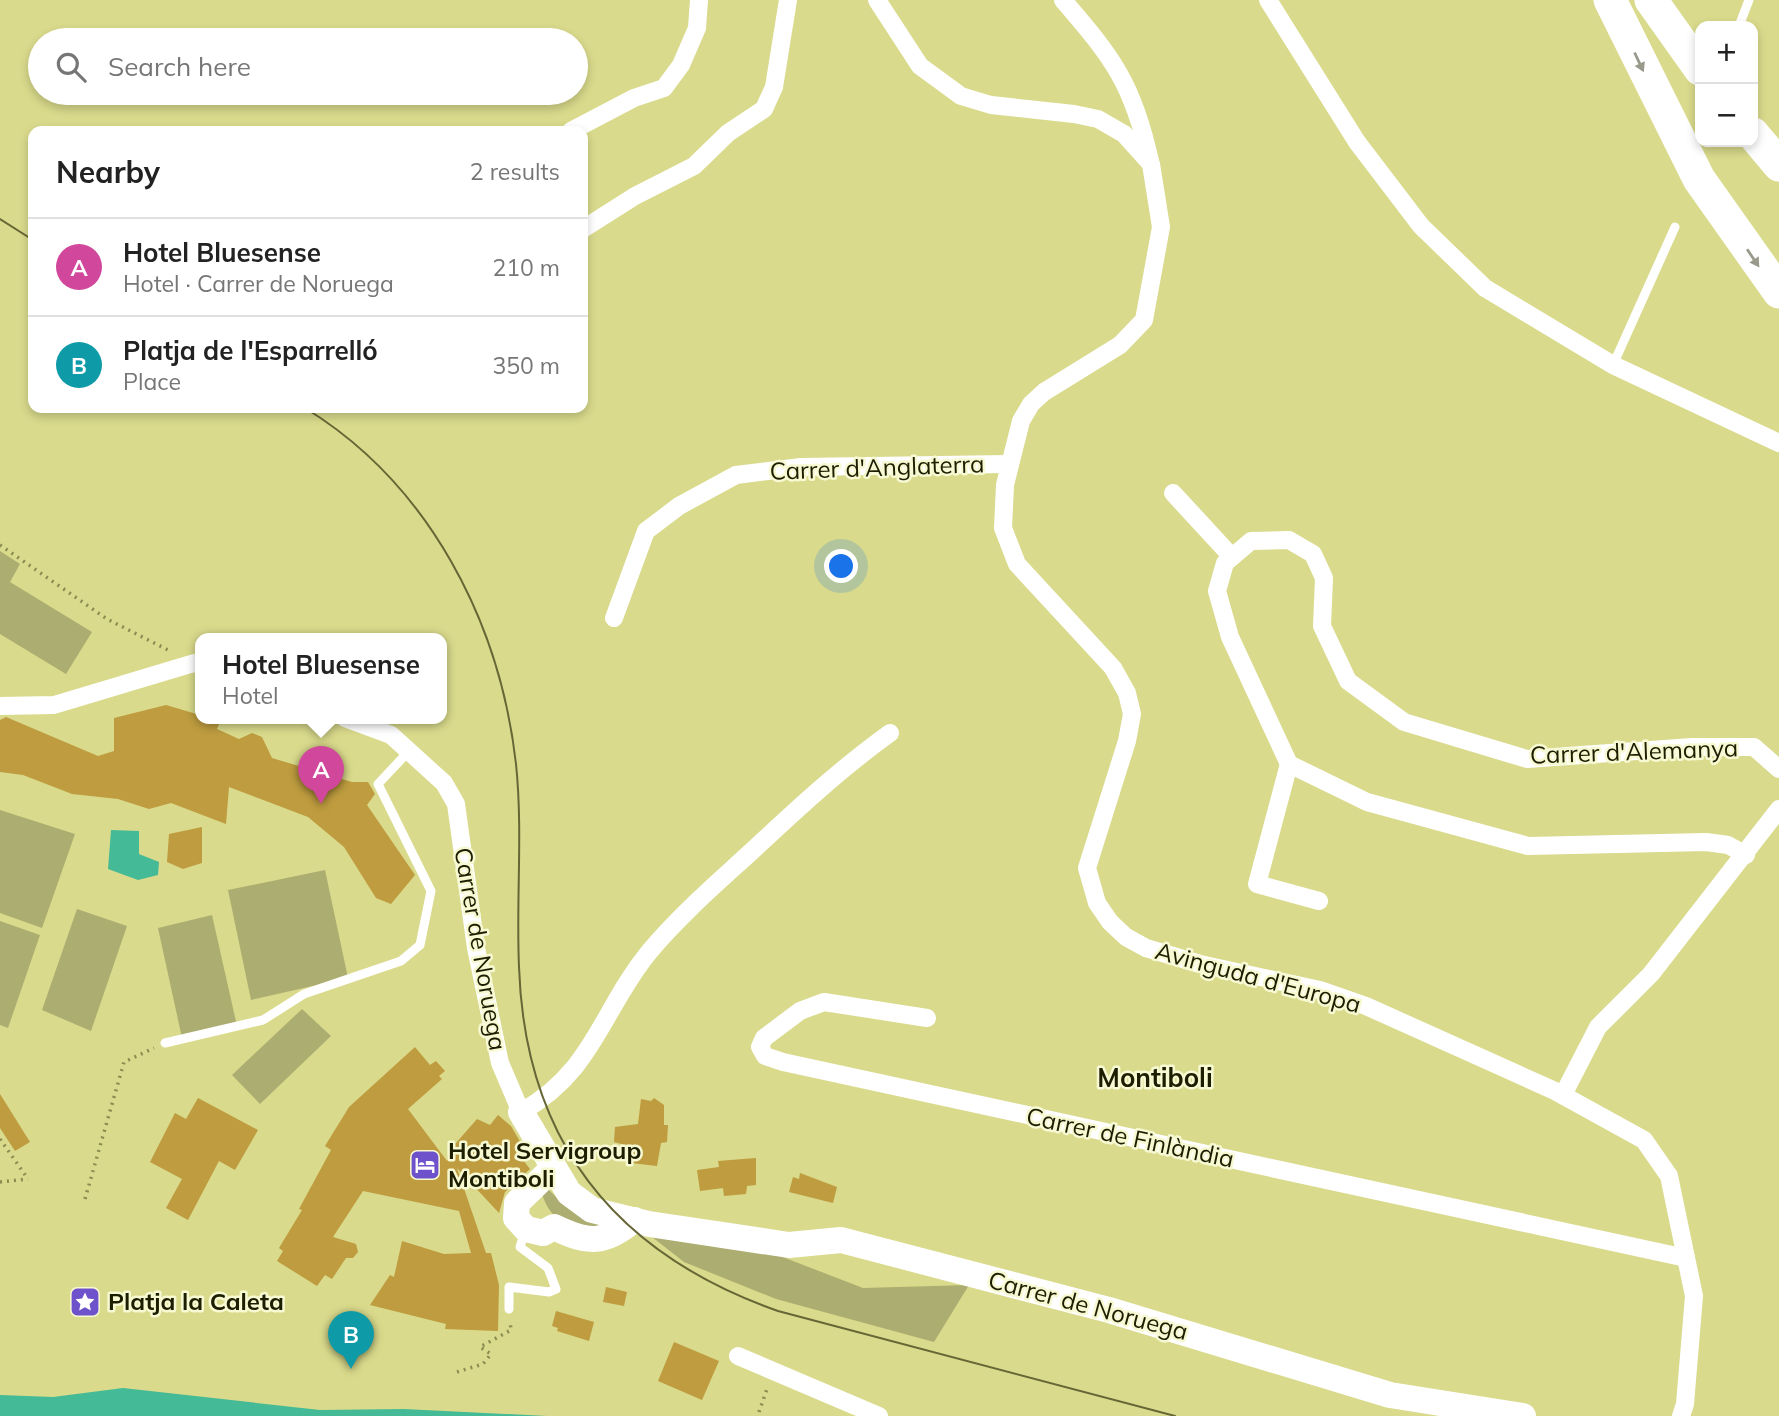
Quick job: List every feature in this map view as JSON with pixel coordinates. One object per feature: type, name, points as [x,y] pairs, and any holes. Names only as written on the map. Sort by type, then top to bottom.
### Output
[{"type":"highway","points":[[1610,0],[1699,179],[1779,292]]},
{"type":"highway","points":[[1651,0],[1695,62]]},
{"type":"highway","points":[[1758,140],[1779,164]]},
{"type":"street","points":[[581,126],[634,98],[664,88],[681,65],[697,28],[699,0]]},
{"type":"street","points":[[588,226],[635,196],[676,178],[694,166],[728,133],[764,109],[774,87],[788,0]]},
{"type":"street","points":[[877,0],[920,66],[961,96],[990,105],[1098,119],[1124,134],[1151,164]]},
{"type":"street","name":"Avinguda d'Europa","points":[[1063,0],[1120,70],[1140,118],[1161,227],[1144,320],[1120,345],[1044,392],[1031,404],[1021,421],[1008,464],[1003,528],[1007,545],[1029,580],[1113,668],[1132,714],[1128,741],[1087,868],[1097,903],[1110,922],[1126,937],[1171,956],[1277,979],[1366,1006],[1563,1095],[1644,1140],[1669,1176],[1694,1296],[1685,1404],[1681,1416]]},
{"type":"street","points":[[1268,0],[1357,142],[1421,226],[1485,288],[1613,365],[1779,443]]},
{"type":"street","name":"Carrer d'Anglaterra","points":[[614,618],[646,531],[679,506],[736,475],[801,467],[1008,464]]},
{"type":"street","points":[[1173,493],[1232,557],[1225,563],[1217,591],[1220,603],[1230,637],[1289,764],[1367,802],[1528,846],[1706,842],[1728,845],[1746,855]]},
{"type":"street","name":"Carrer d'Alemanya","points":[[1232,557],[1251,541],[1289,540],[1313,554],[1324,578],[1322,626],[1348,681],[1404,723],[1527,759],[1692,747],[1754,747],[1779,769]]},
{"type":"street","points":[[0,705],[54,705],[195,665]]},
{"type":"street","name":"Carrer de Noruega","points":[[361,724],[391,735],[410,751],[443,783],[456,804],[476,948],[498,1050],[552,1169],[569,1193],[592,1210],[641,1222],[789,1245],[841,1240],[1109,1310],[1391,1395],[1523,1416]]},
{"type":"street","points":[[527,1109],[559,1087],[586,1055],[647,955],[683,914],[844,766],[890,733]]},
{"type":"street","points":[[1289,764],[1257,884],[1319,901]]},
{"type":"street","points":[[1563,1095],[1598,1027],[1651,974],[1746,855],[1779,809]]},
{"type":"street","name":"Carrer de Finlàndia","points":[[927,1018],[824,1002],[800,1011],[764,1038],[760,1047],[765,1056],[783,1062],[1686,1258]]},
{"type":"street","points":[[552,1169],[517,1202],[516,1218],[526,1229],[543,1233],[554,1227]]},
{"type":"street","points":[[530,1189],[554,1227],[577,1238],[601,1241],[641,1222]]},
{"type":"street","points":[[738,1356],[879,1416]]},
{"type":"lane","points":[[1741,21],[1749,0]]},
{"type":"lane","points":[[1613,365],[1675,227]]},
{"type":"lane","points":[[165,1043],[263,1020],[304,994],[401,961],[420,945],[430,891],[378,784],[410,751]]},
{"type":"lane","points":[[509,1309],[509,1287],[549,1292],[556,1289],[548,1268],[520,1247],[526,1229]]},
{"type":"path","points":[[0,545],[107,619],[195,663]]},
{"type":"path","points":[[85,1199],[124,1062],[165,1043]]},
{"type":"path","points":[[0,1139],[28,1179],[0,1182]]},
{"type":"path","points":[[457,1372],[483,1364],[491,1354],[480,1347],[510,1330],[509,1309]]},
{"type":"path","points":[[760,1412],[768,1386]]},
{"type":"shaded area","points":[[0,551],[20,564],[10,582],[92,632],[66,674],[0,634]]},
{"type":"shaded area","points":[[0,810],[75,834],[42,928],[0,913]]},
{"type":"shaded area","points":[[111,830],[139,831],[139,854],[159,862],[158,875],[138,880],[108,869]]},
{"type":"shaded area","points":[[325,870],[348,978],[251,1000],[228,890]]},
{"type":"shaded area","points":[[77,909],[127,926],[91,1031],[42,1010]]},
{"type":"shaded area","points":[[212,915],[237,1026],[182,1038],[158,928]]},
{"type":"shaded area","points":[[0,921],[40,935],[8,1028],[0,1025]]},
{"type":"shaded area","points":[[302,1009],[331,1036],[260,1104],[232,1075]]},
{"type":"shaded area","points":[[545,1186],[563,1204],[609,1228],[575,1226],[558,1219],[551,1212],[541,1191]]},
{"type":"shaded area","points":[[647,1233],[780,1256],[863,1288],[969,1285],[934,1342],[776,1299],[684,1262]]},
{"type":"shaded area","points":[[123,1388],[320,1410],[404,1409],[547,1416],[0,1416],[0,1395],[53,1397]]},
{"type":"building","points":[[166,705],[195,714],[195,724],[219,724],[217,729],[239,739],[252,733],[262,737],[272,758],[352,782],[368,782],[375,794],[367,805],[415,875],[391,904],[376,898],[344,847],[308,817],[229,787],[226,824],[171,803],[149,809],[118,799],[72,794],[23,775],[0,772],[0,720],[6,717],[98,756],[114,751],[114,718]]},
{"type":"building","points":[[202,827],[202,863],[183,869],[167,862],[169,834]]},
{"type":"building","name":"Hotel Servigroup Montiboli","points":[[415,1047],[430,1065],[436,1061],[445,1071],[439,1076],[442,1079],[408,1109],[447,1161],[450,1141],[456,1143],[477,1119],[490,1125],[498,1115],[511,1126],[525,1150],[520,1156],[530,1169],[505,1192],[499,1213],[457,1168],[486,1253],[491,1253],[499,1285],[498,1331],[445,1329],[446,1324],[370,1305],[390,1275],[394,1277],[402,1241],[444,1254],[471,1253],[459,1211],[363,1191],[333,1237],[356,1244],[358,1252],[353,1258],[346,1258],[332,1279],[325,1275],[317,1286],[277,1261],[283,1251],[279,1248],[302,1210],[299,1209],[331,1150],[325,1146],[349,1107]]},
{"type":"building","points":[[0,1094],[30,1142],[15,1151],[0,1128]]},
{"type":"building","points":[[198,1098],[258,1130],[235,1170],[219,1161],[188,1220],[166,1208],[182,1179],[150,1162],[175,1113],[186,1119]]},
{"type":"building","points":[[654,1098],[664,1105],[664,1125],[668,1125],[667,1142],[661,1143],[657,1166],[631,1163],[632,1147],[614,1142],[615,1127],[638,1124],[641,1099],[651,1101]]},
{"type":"building","points":[[756,1158],[756,1185],[747,1186],[746,1194],[724,1196],[723,1188],[700,1191],[697,1170],[719,1167],[718,1161]]},
{"type":"building","points":[[800,1173],[837,1187],[833,1203],[789,1192],[793,1177],[799,1179]]},
{"type":"building","points":[[606,1287],[627,1292],[624,1306],[603,1302]]},
{"type":"building","points":[[556,1311],[594,1322],[589,1341],[557,1331],[558,1328],[552,1326]]},
{"type":"building","points":[[674,1342],[719,1361],[702,1400],[658,1381]]},
{"type":"tram line","points":[[0,219],[28,237]]},
{"type":"tram line","points":[[312,413],[349,439],[388,476],[422,517],[451,561],[475,609],[494,659],[516,764],[519,815],[519,967],[525,1030],[539,1087],[561,1138],[590,1183],[626,1223],[670,1258],[721,1287],[778,1311],[1175,1416]]},
{"type":"place","name":"Hotel Bluesense","points":[[321,804]]},
{"type":"place","name":"Hotel Servigroup Montiboli","points":[[425,1165]]},
{"type":"place","name":"Platja la Caleta","points":[[85,1302]]},
{"type":"place","name":"Platja de l'Esparrelló","points":[[351,1369]]},
{"type":"district","name":"Montiboli","points":[[1155,1078]]}]
